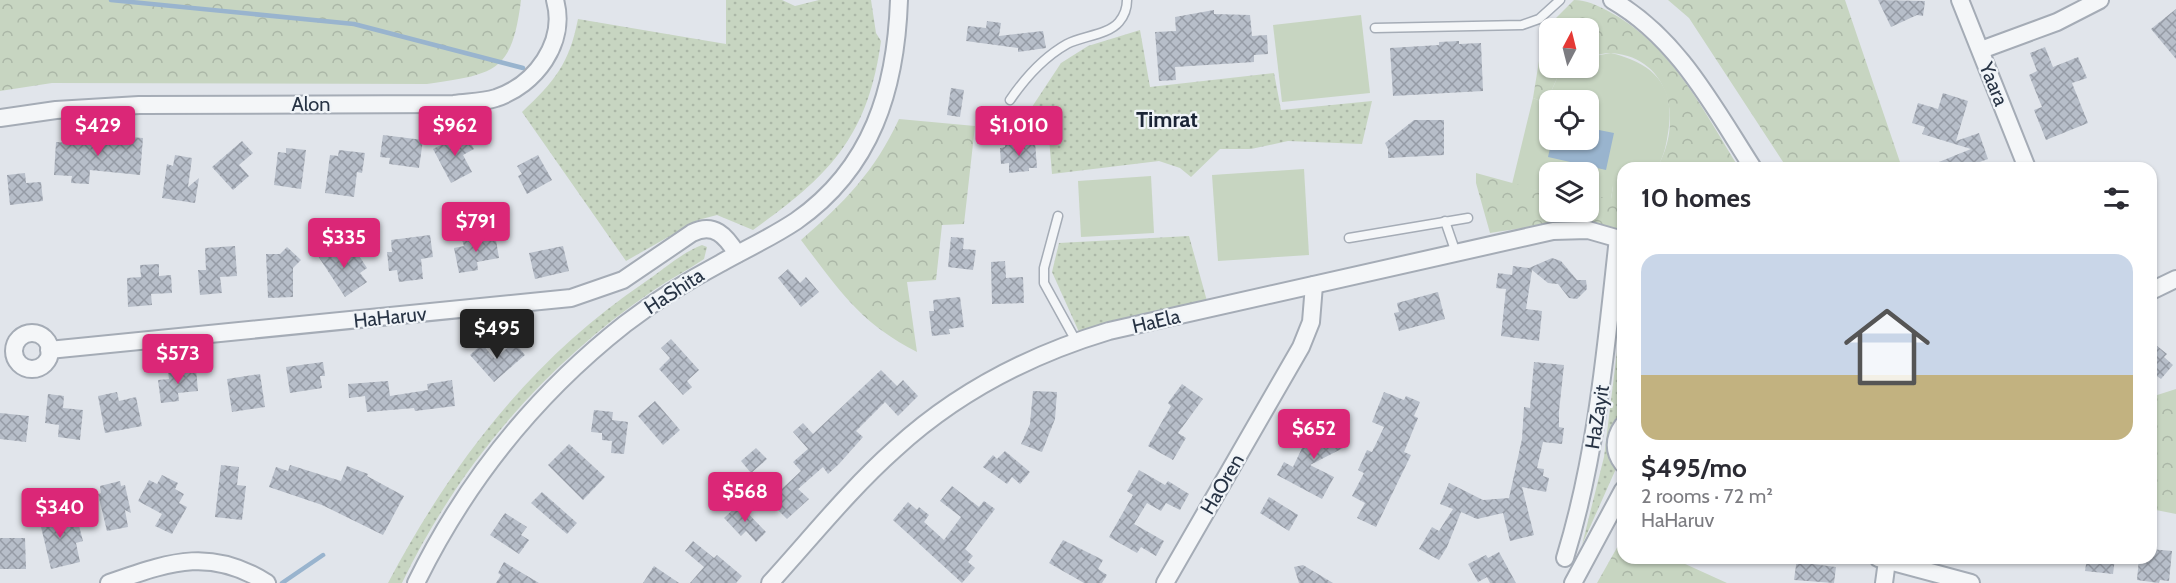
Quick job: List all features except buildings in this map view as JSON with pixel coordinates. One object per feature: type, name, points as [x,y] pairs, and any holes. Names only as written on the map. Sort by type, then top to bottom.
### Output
[{"type":"street","name":"Alon","points":[[0,118],[56,110],[140,105],[454,104],[495,99],[526,83],[546,61],[556,34],[555,0]]},
{"type":"street","name":"HaShita","points":[[416,583],[454,512],[479,475],[537,405],[570,371],[643,311],[681,285],[797,220],[825,197],[849,170],[868,140],[882,108],[892,73],[898,36],[899,0]]},
{"type":"street","points":[[1612,0],[1654,30],[1677,54],[1749,162]]},
{"type":"street","name":"Yaara","points":[[1960,0],[2025,162]]},
{"type":"street","points":[[1981,50],[2057,22],[2100,0]]},
{"type":"street","name":"HaHaruv","points":[[50,350],[571,298],[623,280],[692,233],[704,228],[723,235],[737,254]]},
{"type":"street","name":"HaEla","points":[[770,583],[867,476],[921,426],[980,385],[1043,353],[1076,341],[1553,231],[1588,231],[1617,238]]},
{"type":"street","name":"HaZayit","points":[[1565,558],[1582,499],[1596,429],[1617,263]]},
{"type":"street","points":[[2157,288],[2176,279]]},
{"type":"street","name":"HaOren","points":[[1165,583],[1301,346],[1311,322],[1314,285]]},
{"type":"street","points":[[1573,583],[1617,501]]},
{"type":"street","points":[[109,583],[160,565],[198,560],[235,566],[267,583]]},
{"type":"street","points":[[1883,564],[1884,583]]},
{"type":"street","points":[[1898,564],[1971,583]]},
{"type":"lane","points":[[1010,100],[1036,69],[1061,49],[1119,22],[1127,8],[1127,0]]},
{"type":"lane","points":[[1375,28],[1522,25],[1547,14],[1560,0]]},
{"type":"lane","points":[[1058,216],[1043,276],[1044,283],[1076,341]]},
{"type":"lane","points":[[1349,238],[1468,218]]},
{"type":"lane","points":[[1445,221],[1456,253]]},
{"type":"green space","points":[[0,0],[521,0],[512,43],[505,56],[496,66],[484,72],[450,81],[427,84],[52,83],[0,91]]},
{"type":"green space","points":[[726,0],[782,0],[795,6],[819,0],[871,0],[876,33],[881,41],[875,74],[866,103],[855,129],[841,151],[823,172],[803,191],[753,230],[717,215],[698,220],[626,261],[522,112],[559,71],[570,48],[578,19],[726,44]]},
{"type":"green space","points":[[1574,0],[1587,2],[1608,11],[1650,41],[1684,80],[1735,162],[1660,162],[1665,151],[1670,114],[1667,96],[1659,80],[1648,67],[1632,58],[1612,53],[1599,55],[1599,18],[1556,18]]},
{"type":"green space","points":[[1668,0],[1845,0],[1900,162],[1783,162],[1689,18]]},
{"type":"green space","points":[[1361,15],[1370,93],[1282,102],[1273,25]]},
{"type":"green space","points":[[1140,30],[1150,87],[1274,73],[1281,110],[1372,101],[1362,144],[1288,141],[1251,149],[1220,149],[1191,177],[1180,168],[1159,161],[1052,174],[1048,126],[1045,117],[1028,113],[1061,63],[1088,46]]},
{"type":"green space","points":[[1611,53],[1640,64],[1659,80],[1669,102],[1668,133],[1660,162],[1617,162],[1617,186],[1613,186],[1611,199],[1599,204],[1599,162],[1539,162],[1539,191],[1512,184],[1533,98],[1539,100],[1539,150],[1599,150],[1599,90],[1552,90],[1557,78],[1599,78],[1599,55]]},
{"type":"green space","points":[[1539,61],[1539,78],[1557,78],[1552,90],[1539,90],[1539,100],[1533,98]]},
{"type":"green space","points":[[899,119],[975,126],[964,224],[942,225],[936,280],[907,282],[917,352],[897,341],[865,317],[839,290],[801,240],[857,185],[880,155]]},
{"type":"green space","points":[[1304,169],[1309,255],[1218,261],[1212,175]]},
{"type":"green space","points":[[1476,173],[1539,190],[1539,222],[1599,222],[1601,197],[1611,199],[1613,186],[1617,186],[1617,229],[1573,223],[1490,233],[1476,183]]},
{"type":"green space","points":[[1151,176],[1154,233],[1081,237],[1078,181]]},
{"type":"green space","points":[[1189,236],[1207,301],[1079,332],[1052,272],[1059,243]]},
{"type":"green space","points":[[702,245],[707,247],[704,259],[654,290],[614,319],[541,384],[508,420],[450,498],[402,583],[388,583],[412,539],[467,456],[531,379],[566,344],[604,312],[679,257]]},
{"type":"green space","points":[[1617,352],[1617,466],[1582,545],[1604,457]]},
{"type":"green space","points":[[2176,389],[2176,514],[2157,510],[2157,395]]},
{"type":"green space","points":[[1617,548],[1617,564],[1685,564],[1727,583],[1597,583]]},
{"type":"water","points":[[1599,130],[1614,133],[1606,170],[1599,168],[1599,162],[1570,162],[1548,157],[1550,150],[1599,150]]},
{"type":"waterway","points":[[111,0],[354,24],[523,68]]},
{"type":"waterway","points":[[282,583],[323,555]]},
{"type":"district","name":"Timrat","points":[[1167,119]]}]
